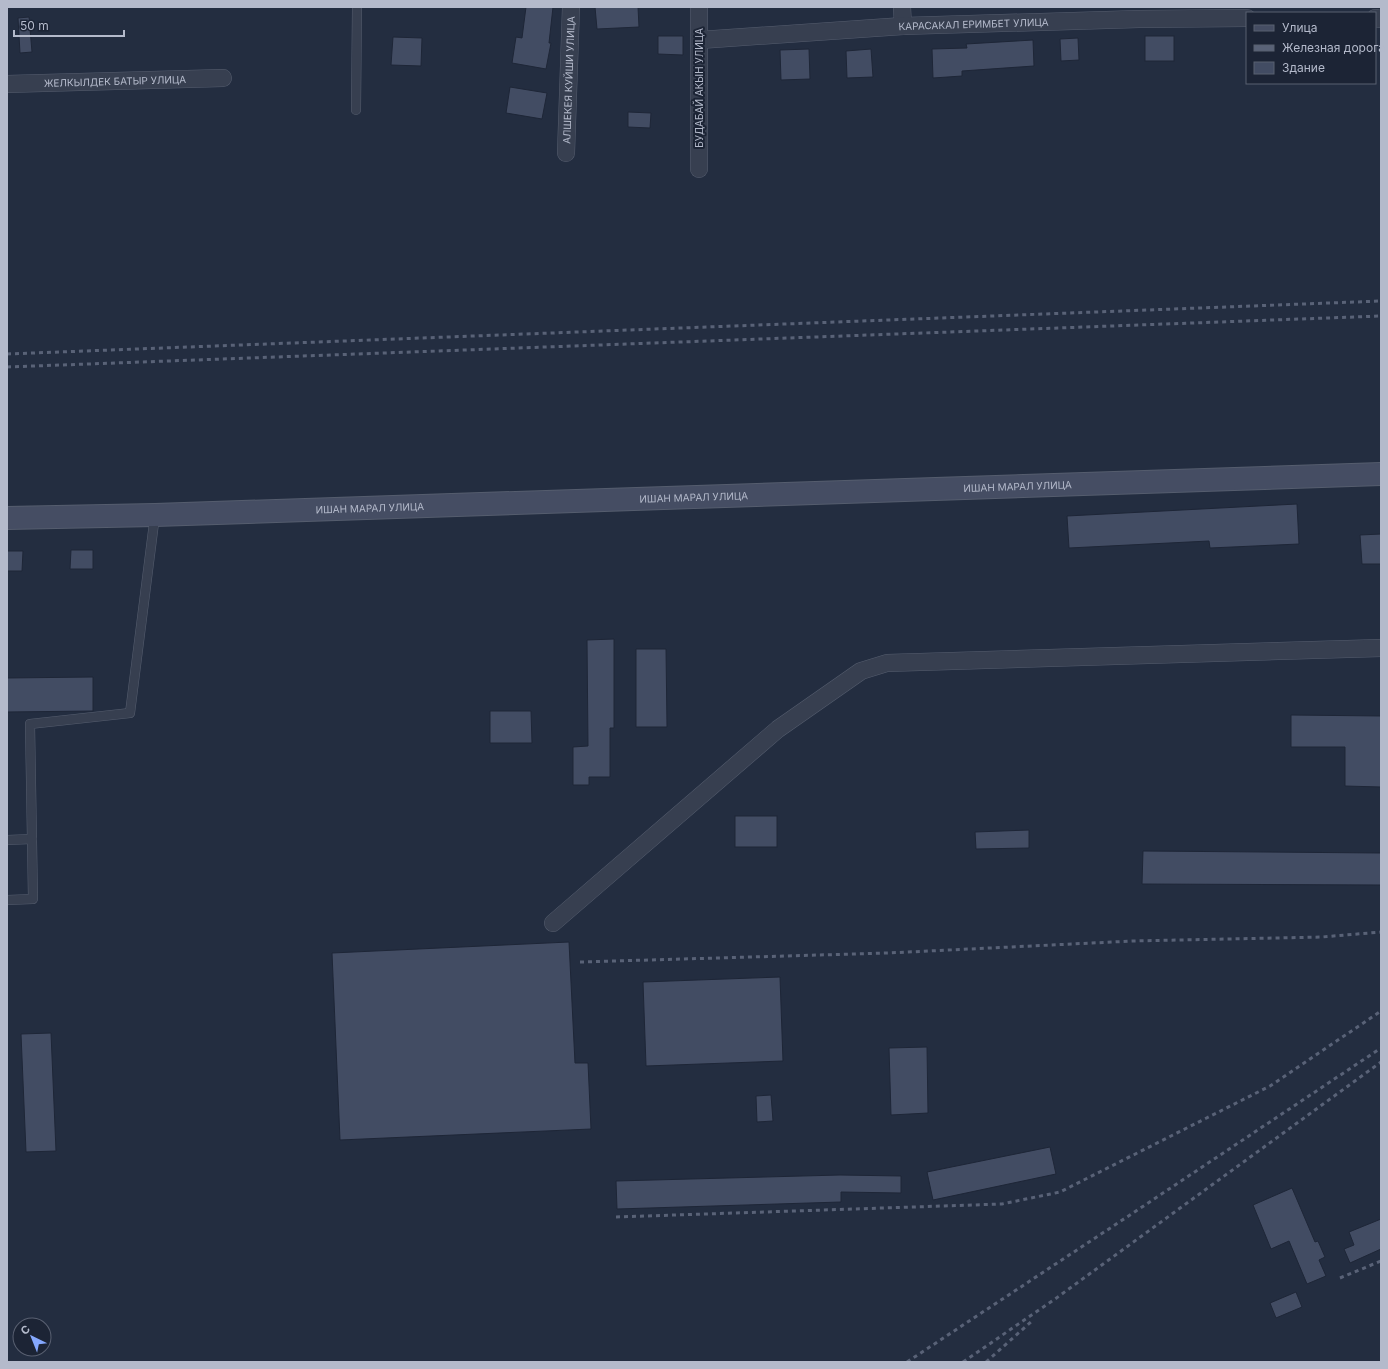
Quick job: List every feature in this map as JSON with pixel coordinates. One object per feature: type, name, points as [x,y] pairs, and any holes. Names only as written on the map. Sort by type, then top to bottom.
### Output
[{"type":"main road","name":"ИШАН МАРАЛ УЛИЦА","points":[[7,518],[155,515],[1381,474]]},
{"type":"street","name":"АЛШЕКЕЯ КУЙШИ УЛИЦА","points":[[566,153],[571,7]]},
{"type":"street","name":"БУДАБАЙ АКЫН УЛИЦА","points":[[699,7],[699,169]]},
{"type":"street","points":[[902,7],[903,26]]},
{"type":"street","name":"КАРАСАКАЛ ЕРИМБЕТ УЛИЦА","points":[[700,40],[903,26],[1138,13],[1246,18]]},
{"type":"street","name":"ЖЕЛКЫЛДЕК БАТЫР УЛИЦА","points":[[7,84],[223,78]]},
{"type":"street","points":[[553,923],[778,729],[860,671],[887,663],[1381,648]]},
{"type":"lane","points":[[356,110],[357,7]]},
{"type":"lane","points":[[7,900],[33,899],[30,724],[130,713],[155,515]]},
{"type":"lane","points":[[7,840],[32,839]]},
{"type":"building","points":[[526,7],[553,7],[549,43],[551,43],[546,69],[512,63],[516,37],[522,38]]},
{"type":"building","points":[[595,7],[638,7],[639,27],[597,29]]},
{"type":"building","points":[[29,17],[32,52],[20,53],[18,18]]},
{"type":"building","points":[[658,36],[683,36],[683,55],[658,54]]},
{"type":"building","points":[[1145,36],[1174,36],[1174,61],[1145,61]]},
{"type":"building","points":[[393,37],[422,38],[421,66],[391,65]]},
{"type":"building","points":[[1078,38],[1079,60],[1061,61],[1060,39]]},
{"type":"building","points":[[1033,40],[1034,66],[962,71],[962,76],[933,78],[932,49],[967,48],[966,44]]},
{"type":"building","points":[[809,49],[810,79],[781,80],[780,50]]},
{"type":"building","points":[[871,49],[873,77],[847,78],[846,51]]},
{"type":"building","points":[[510,87],[547,93],[542,119],[506,113]]},
{"type":"building","points":[[628,112],[651,113],[650,128],[628,127]]},
{"type":"building","points":[[1297,504],[1299,544],[1210,548],[1209,541],[1069,548],[1067,516]]},
{"type":"building","points":[[1381,534],[1381,564],[1362,564],[1360,535]]},
{"type":"building","points":[[71,550],[93,550],[93,569],[70,569]]},
{"type":"building","points":[[7,551],[23,551],[22,571],[7,571]]},
{"type":"building","points":[[614,639],[614,728],[610,728],[610,777],[589,777],[589,785],[573,785],[573,747],[588,746],[587,640]]},
{"type":"building","points":[[636,649],[666,649],[667,727],[636,727]]},
{"type":"building","points":[[93,677],[93,711],[7,712],[7,678]]},
{"type":"building","points":[[490,711],[531,711],[532,743],[490,743]]},
{"type":"building","points":[[1291,715],[1381,716],[1381,787],[1345,786],[1345,747],[1291,747]]},
{"type":"building","points":[[735,816],[777,816],[777,847],[735,847]]},
{"type":"building","points":[[1029,830],[1029,848],[976,849],[975,832]]},
{"type":"building","points":[[1143,851],[1381,853],[1381,885],[1142,884]]},
{"type":"building","points":[[569,942],[575,1063],[588,1063],[591,1129],[340,1140],[332,953]]},
{"type":"building","points":[[780,977],[783,1061],[646,1066],[643,982]]},
{"type":"building","points":[[51,1033],[56,1151],[26,1152],[21,1034]]},
{"type":"building","points":[[927,1047],[928,1113],[891,1115],[889,1048]]},
{"type":"building","points":[[771,1095],[773,1121],[757,1122],[756,1096]]},
{"type":"building","points":[[1050,1147],[1056,1174],[933,1200],[927,1172]]},
{"type":"building","points":[[840,1175],[901,1176],[901,1193],[841,1192],[841,1202],[617,1209],[616,1181]]},
{"type":"building","points":[[1292,1188],[1315,1242],[1318,1241],[1325,1257],[1319,1260],[1326,1276],[1307,1284],[1289,1241],[1271,1249],[1253,1205]]},
{"type":"building","points":[[1381,1219],[1381,1249],[1350,1263],[1344,1249],[1354,1245],[1349,1232]]},
{"type":"building","points":[[1296,1292],[1302,1307],[1276,1318],[1270,1303]]},
{"type":"railway","points":[[7,354],[1381,301]]},
{"type":"railway","points":[[7,367],[1381,316]]},
{"type":"railway","points":[[580,962],[888,953],[1133,941],[1322,937],[1381,932]]},
{"type":"railway","points":[[616,1217],[1002,1204],[1060,1192],[1270,1086],[1381,1011]]},
{"type":"railway","points":[[907,1362],[1381,1048]]},
{"type":"railway","points":[[963,1362],[1055,1299],[1381,1062]]},
{"type":"railway","points":[[1340,1278],[1381,1261]]},
{"type":"railway","points":[[986,1362],[1032,1321]]}]
